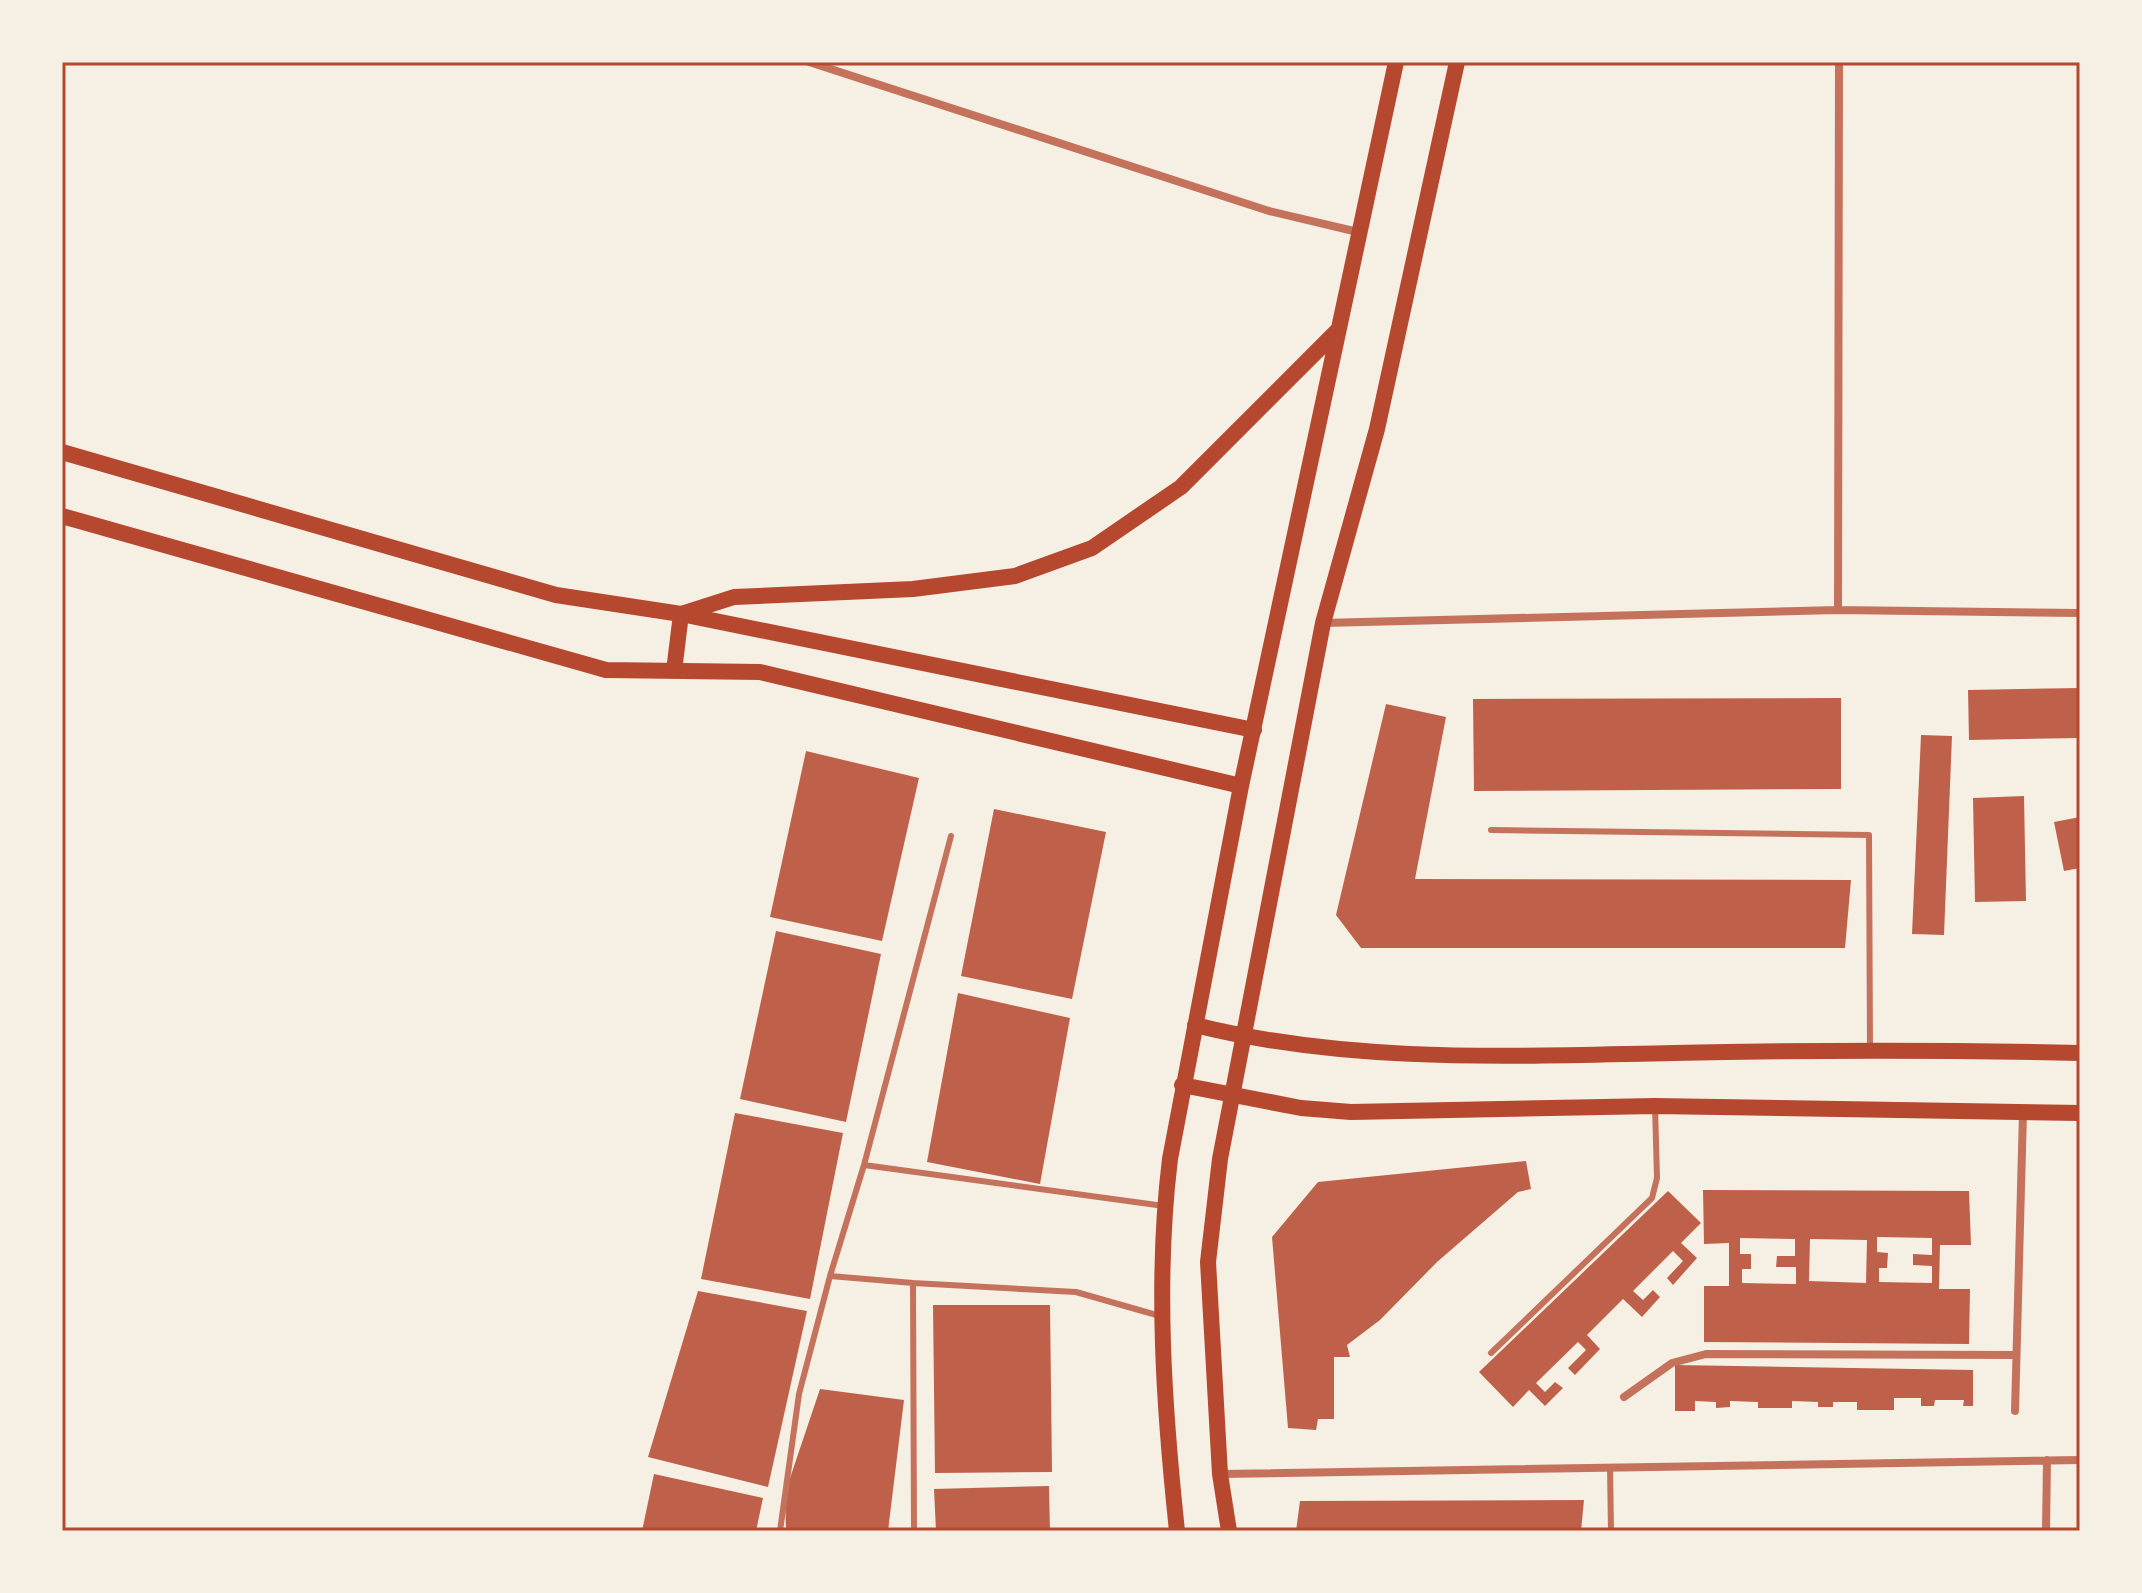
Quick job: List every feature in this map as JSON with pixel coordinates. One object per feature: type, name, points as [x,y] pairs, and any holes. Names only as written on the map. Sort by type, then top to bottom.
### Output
[{"type":"main road","points":[[1177,1531],[1163,1317],[1164,1206],[1182,1085],[1241,786],[1396,62]]},
{"type":"main road","points":[[1229,1531],[1220,1474],[1208,1262],[1220,1159],[1323,623],[1377,429],[1457,62]]},
{"type":"main road","points":[[681,614],[734,597],[913,589],[1015,576],[1092,548],[1181,487],[1340,328]]},
{"type":"main road","points":[[62,452],[556,595],[681,614],[1254,730]]},
{"type":"main road","points":[[62,516],[606,670],[760,672],[1241,786]]},
{"type":"main road","points":[[674,671],[681,614]]},
{"type":"main road","points":[[1195,1025],[1243,1037],[1343,1051],[1475,1057],[1870,1049],[2080,1053]]},
{"type":"main road","points":[[1182,1085],[1301,1108],[1351,1112],[1655,1106],[2080,1113]]},
{"type":"street","points":[[809,62],[1269,211],[1358,232]]},
{"type":"street","points":[[1838,610],[1839,62]]},
{"type":"street","points":[[1323,623],[1838,610],[2080,613]]},
{"type":"street","points":[[2015,1411],[2023,1113]]},
{"type":"street","points":[[1624,1397],[1672,1363],[1706,1354],[2016,1355]]},
{"type":"street","points":[[2046,1531],[2047,1460]]},
{"type":"street","points":[[1220,1474],[1610,1465],[2080,1460]]},
{"type":"lane","points":[[1491,830],[1869,835],[1870,1049]]},
{"type":"lane","points":[[780,1531],[799,1394],[864,1165],[951,836]]},
{"type":"lane","points":[[1491,1353],[1652,1198],[1657,1178],[1655,1106]]},
{"type":"lane","points":[[864,1165],[1164,1206]]},
{"type":"lane","points":[[830,1276],[1076,1292],[1163,1317]]},
{"type":"lane","points":[[913,1283],[914,1531]]},
{"type":"lane","points":[[1610,1465],[1611,1531]]},
{"type":"building","points":[[2080,688],[2080,738],[1969,740],[1968,690]]},
{"type":"building","points":[[1841,698],[1841,789],[1474,791],[1473,699]]},
{"type":"building","points":[[1386,704],[1446,717],[1415,879],[1851,880],[1845,948],[1361,948],[1336,915]]},
{"type":"building","points":[[1921,735],[1952,736],[1944,935],[1912,934]]},
{"type":"building","points":[[806,751],[919,778],[882,941],[770,917]]},
{"type":"building","points":[[2024,796],[2026,901],[1975,902],[1973,798]]},
{"type":"building","points":[[994,809],[1106,832],[1072,999],[961,976]]},
{"type":"building","points":[[2080,817],[2080,868],[2064,871],[2054,822]]},
{"type":"building","points":[[776,931],[881,954],[846,1122],[740,1099]]},
{"type":"building","points":[[958,993],[1070,1018],[1040,1184],[927,1162]]},
{"type":"building","points":[[735,1113],[843,1133],[810,1299],[701,1279]]},
{"type":"building","points":[[1526,1161],[1531,1189],[1518,1192],[1437,1262],[1380,1320],[1347,1345],[1350,1357],[1334,1357],[1334,1419],[1318,1419],[1316,1430],[1288,1428],[1272,1237],[1318,1182]]},
{"type":"building","points":[[1703,1190],[1969,1191],[1971,1245],[1940,1245],[1939,1289],[1970,1289],[1969,1344],[1704,1342],[1704,1286],[1729,1286],[1729,1243],[1704,1244]],"holes":[[[1877,1237],[1932,1238],[1932,1255],[1913,1254],[1913,1265],[1932,1266],[1932,1283],[1879,1282],[1879,1268],[1887,1268],[1888,1253],[1877,1252]],[[1740,1238],[1795,1239],[1795,1256],[1777,1256],[1776,1267],[1796,1267],[1796,1284],[1742,1283],[1742,1269],[1751,1269],[1751,1254],[1740,1254]],[[1810,1239],[1867,1240],[1866,1283],[1809,1281]]]},
{"type":"building","points":[[1668,1191],[1701,1223],[1681,1243],[1697,1258],[1673,1285],[1667,1278],[1683,1261],[1673,1251],[1633,1291],[1643,1300],[1653,1290],[1660,1297],[1642,1317],[1623,1299],[1587,1335],[1600,1349],[1575,1375],[1568,1368],[1586,1350],[1578,1342],[1536,1383],[1545,1392],[1555,1382],[1563,1388],[1545,1406],[1529,1390],[1513,1407],[1479,1372]]},
{"type":"building","points":[[698,1291],[807,1311],[768,1487],[648,1457]]},
{"type":"building","points":[[933,1305],[1050,1305],[1052,1472],[935,1473]]},
{"type":"building","points":[[1675,1365],[1973,1370],[1973,1406],[1963,1406],[1964,1400],[1935,1400],[1934,1406],[1921,1406],[1921,1398],[1894,1398],[1894,1410],[1857,1410],[1857,1402],[1833,1402],[1833,1407],[1818,1407],[1818,1402],[1792,1401],[1792,1408],[1758,1408],[1758,1402],[1730,1401],[1730,1407],[1716,1408],[1716,1402],[1695,1401],[1695,1411],[1675,1411]]},
{"type":"building","points":[[820,1389],[904,1400],[888,1531],[786,1531],[785,1493]]},
{"type":"building","points":[[654,1474],[763,1498],[756,1531],[642,1531]]},
{"type":"building","points":[[1049,1486],[1050,1531],[936,1531],[934,1489]]},
{"type":"building","points":[[1584,1500],[1581,1531],[1296,1531],[1300,1501]]}]
